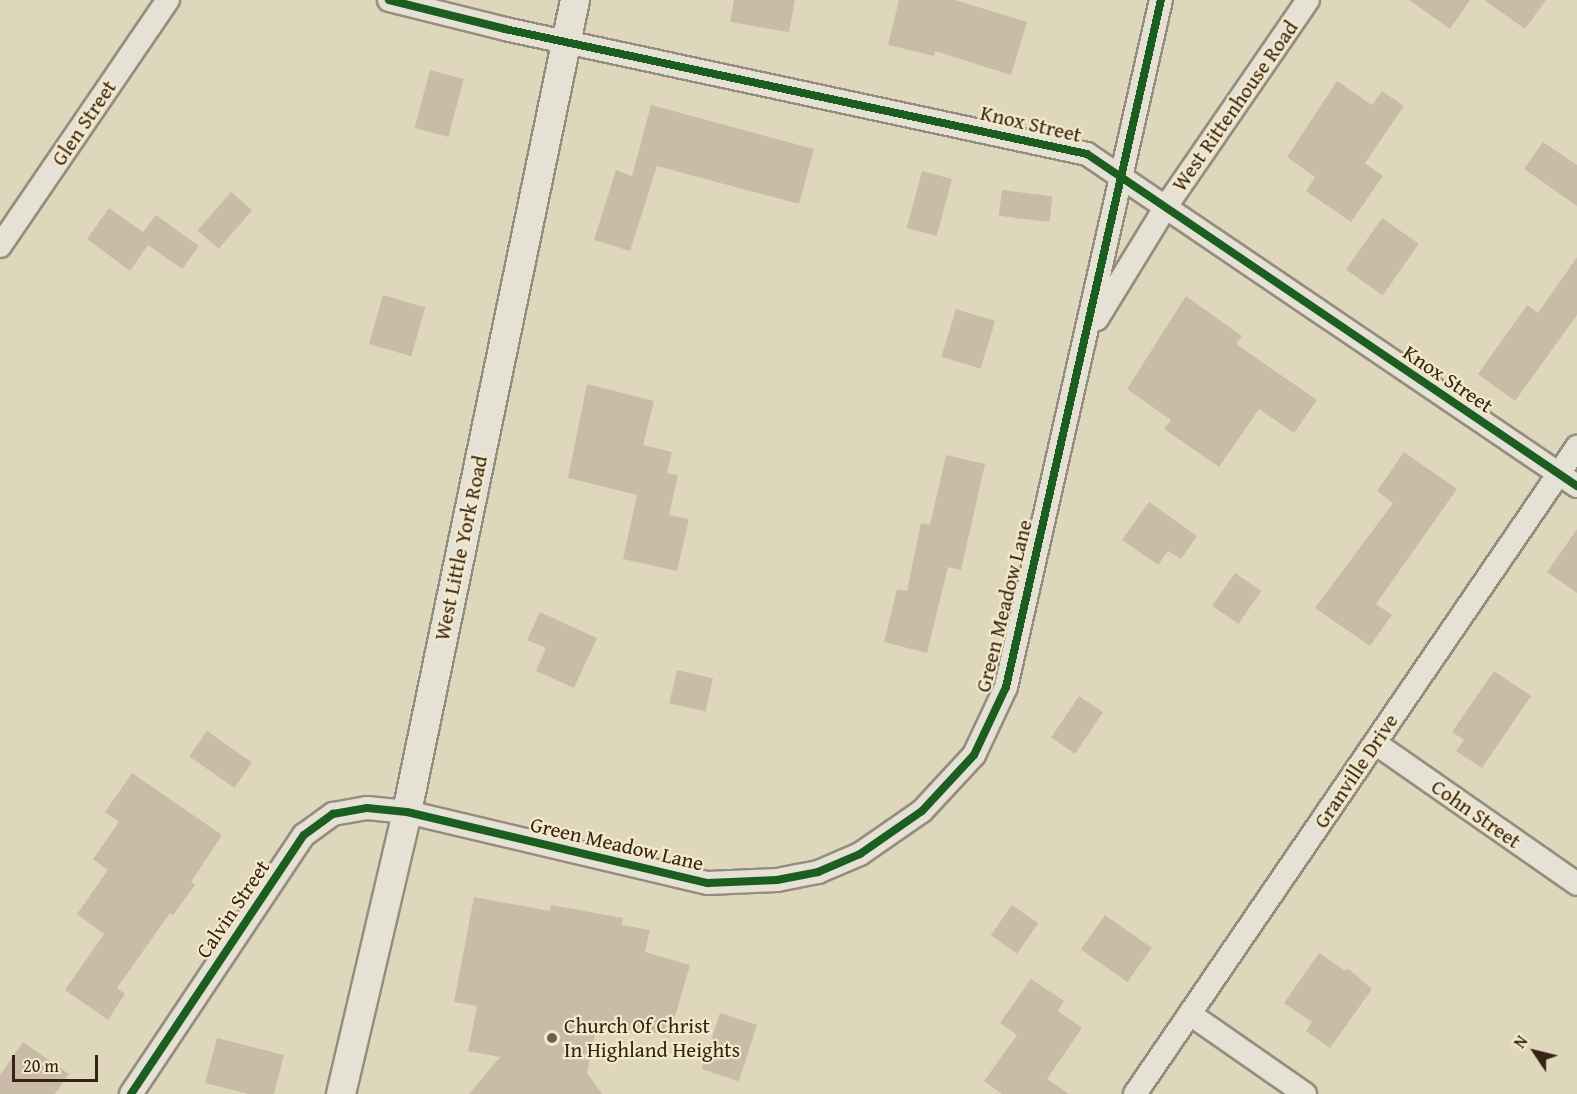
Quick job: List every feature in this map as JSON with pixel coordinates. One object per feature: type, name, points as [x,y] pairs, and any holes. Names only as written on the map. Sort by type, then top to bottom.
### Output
[{"type":"street","name":"Glen Street","points":[[0,246],[168,0]]},
{"type":"street","name":"Knox Street","points":[[389,0],[565,41],[1087,154],[1557,475],[1577,486]]},
{"type":"street","name":"West Little York Road","points":[[341,1094],[407,812],[575,0]]},
{"type":"street","name":"Green Meadow Lane","points":[[407,812],[708,883],[777,880],[818,872],[860,854],[922,811],[974,755],[1006,687],[1161,0]]},
{"type":"street","name":"West Rittenhouse Road","points":[[1087,335],[1165,208],[1308,0]]},
{"type":"street","name":"Granville Drive","points":[[1135,1094],[1577,447]]},
{"type":"street","name":"Cohn Street","points":[[1376,743],[1577,884]]},
{"type":"street","name":"Calvin Street","points":[[130,1094],[304,835],[333,814],[367,808],[407,812]]},
{"type":"street","points":[[1191,1014],[1305,1094]]},
{"type":"building","points":[[734,0],[795,0],[789,32],[730,22]]},
{"type":"building","points":[[899,0],[955,0],[1027,22],[1011,75],[935,51],[934,56],[888,45]]},
{"type":"building","points":[[1409,0],[1470,0],[1450,29]]},
{"type":"building","points":[[1484,0],[1546,0],[1525,29]]},
{"type":"building","points":[[430,70],[464,79],[448,137],[414,128]]},
{"type":"building","points":[[1337,81],[1372,105],[1382,91],[1404,106],[1365,163],[1383,176],[1351,222],[1306,191],[1315,177],[1287,157]]},
{"type":"building","points":[[651,105],[814,149],[799,204],[657,166],[630,251],[594,240],[616,170],[632,176]]},
{"type":"building","points":[[1543,142],[1577,165],[1577,206],[1524,169]]},
{"type":"building","points":[[922,171],[952,179],[937,236],[907,228]]},
{"type":"building","points":[[1002,190],[1053,196],[1049,222],[999,216]]},
{"type":"building","points":[[231,192],[252,210],[219,249],[198,230]]},
{"type":"building","points":[[109,208],[143,232],[156,215],[199,246],[182,269],[148,245],[130,271],[87,239]]},
{"type":"building","points":[[1382,218],[1419,244],[1383,295],[1346,270]]},
{"type":"building","points":[[1577,257],[1577,315],[1515,401],[1478,374],[1527,305],[1538,313]]},
{"type":"building","points":[[383,295],[425,307],[411,356],[369,344]]},
{"type":"building","points":[[1186,296],[1242,336],[1236,344],[1317,400],[1294,433],[1259,409],[1219,467],[1164,429],[1171,420],[1127,389]]},
{"type":"building","points":[[956,309],[995,321],[981,369],[941,357]]},
{"type":"building","points":[[587,384],[654,401],[643,445],[672,452],[667,473],[678,475],[669,515],[689,519],[677,571],[623,559],[637,495],[568,478]]},
{"type":"building","points":[[1404,452],[1457,489],[1376,604],[1392,615],[1370,646],[1315,608],[1393,503],[1377,491]]},
{"type":"building","points":[[946,455],[985,464],[961,570],[948,567],[927,653],[884,642],[897,589],[907,591],[921,523],[930,525]]},
{"type":"building","points":[[1149,502],[1197,536],[1181,559],[1168,551],[1158,565],[1122,540]]},
{"type":"building","points":[[1577,529],[1577,593],[1547,572]]},
{"type":"building","points":[[1235,573],[1261,591],[1238,624],[1212,606]]},
{"type":"building","points":[[540,612],[597,638],[574,688],[536,671],[546,648],[527,640]]},
{"type":"building","points":[[677,670],[713,678],[705,711],[669,703]]},
{"type":"building","points":[[1494,671],[1531,696],[1482,768],[1456,751],[1464,740],[1452,732]]},
{"type":"building","points":[[1079,696],[1103,712],[1075,754],[1051,737]]},
{"type":"building","points":[[207,731],[252,763],[234,788],[189,756]]},
{"type":"building","points":[[132,773],[222,835],[191,882],[195,885],[173,915],[170,913],[117,988],[125,994],[108,1020],[65,990],[104,934],[77,914],[108,870],[93,859],[119,822],[105,812]]},
{"type":"building","points":[[474,897],[550,911],[551,905],[623,918],[622,925],[650,930],[645,952],[690,965],[669,1037],[631,1026],[629,1035],[596,1029],[587,1073],[602,1094],[469,1094],[500,1057],[468,1051],[477,1006],[454,1002]]},
{"type":"building","points":[[1012,905],[1038,923],[1017,954],[991,935]]},
{"type":"building","points":[[1105,915],[1152,948],[1128,982],[1081,949]]},
{"type":"building","points":[[1319,953],[1344,970],[1349,969],[1372,989],[1330,1048],[1306,1031],[1312,1022],[1284,1003]]},
{"type":"building","points":[[1031,979],[1064,1001],[1058,1011],[1082,1028],[1047,1079],[1069,1094],[1002,1094],[984,1081],[1017,1035],[1000,1023]]},
{"type":"building","points":[[720,1013],[757,1025],[739,1081],[702,1069]]},
{"type":"building","points":[[217,1038],[284,1055],[274,1094],[248,1094],[205,1083]]},
{"type":"building","points":[[23,1042],[69,1074],[55,1094],[0,1094],[0,1075]]},
{"type":"cycle path","points":[[389,0],[505,29],[1087,154],[1577,486]]},
{"type":"cycle path","points":[[131,1094],[304,835],[333,814],[367,808],[407,812],[708,883],[777,880],[818,872],[860,854],[922,811],[974,755],[1006,687],[1161,0]]},
{"type":"place","name":"Church Of Christ In Highland Heights","points":[[552,1038]]}]
